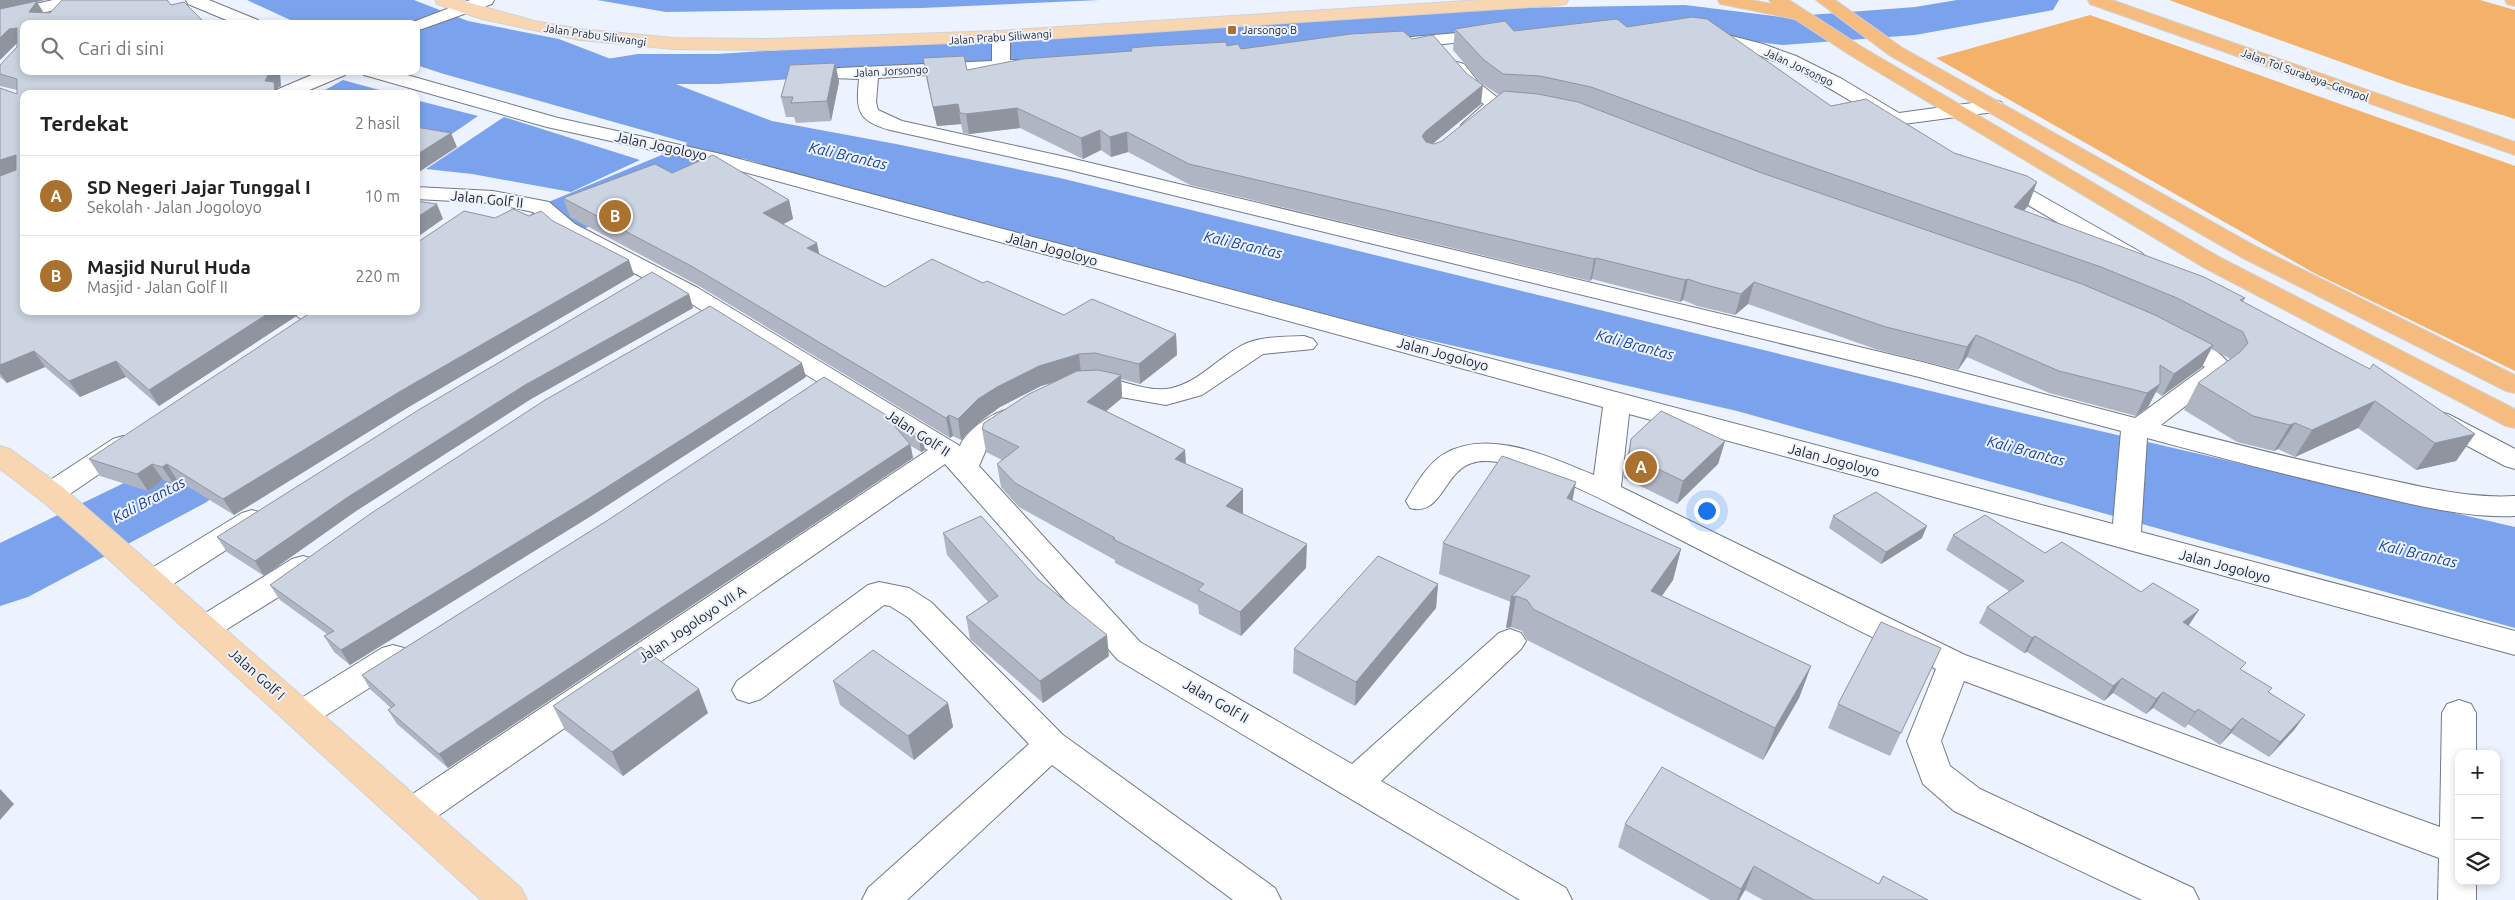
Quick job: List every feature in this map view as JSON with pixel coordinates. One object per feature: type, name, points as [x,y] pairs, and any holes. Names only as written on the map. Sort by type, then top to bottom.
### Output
[{"type":"highway","points":[[1726,0],[1802,18]]},
{"type":"highway","points":[[1777,0],[1802,18],[1856,51],[2211,262],[2515,420]]},
{"type":"highway","points":[[1824,0],[1895,51],[2249,252],[2515,385]]},
{"type":"highway","points":[[1851,20],[1857,0]]},
{"type":"highway","name":"Jalan Tol Surabaya–Gempol","points":[[2140,0],[2343,73],[2515,130]]},
{"type":"highway","name":"Jalan Tol Surabaya–Gempol","points":[[2097,1],[2515,149]]},
{"type":"main road","name":"Jalan Prabu Siliwangi","points":[[486,0],[518,9],[616,26],[662,30],[750,32],[936,30],[1383,0]]},
{"type":"main road","name":"Jalan Prabu Siliwangi","points":[[452,7],[548,29],[652,43],[747,46],[1000,38],[1560,0]]},
{"type":"main road","points":[[51,20],[69,1]]},
{"type":"main road","name":"Jalan Golf I","points":[[0,455],[51,493],[153,582],[508,900]]},
{"type":"street","points":[[194,0],[242,20]]},
{"type":"street","points":[[420,23],[452,7],[486,0]]},
{"type":"street","points":[[0,17],[69,1]]},
{"type":"street","name":"Jalan Jorsongo","points":[[1684,31],[1742,43],[1776,54],[1843,87],[1921,134]]},
{"type":"street","points":[[1378,45],[1511,33]]},
{"type":"street","points":[[1000,38],[1001,64]]},
{"type":"street","points":[[1432,41],[1473,88],[1496,104],[1520,104]]},
{"type":"street","name":"Jalan Jorsongo","points":[[839,74],[869,74],[1001,64],[1048,64]]},
{"type":"street","points":[[869,74],[866,108],[870,115],[880,121],[1070,164],[1922,370],[2137,429],[2297,468],[2437,500],[2494,507],[2515,506]]},
{"type":"street","points":[[290,90],[328,75]]},
{"type":"street","name":"Jalan Jogoloyo","points":[[385,75],[554,123],[703,155],[1617,400],[2126,532],[2515,643]]},
{"type":"street","points":[[1454,139],[1496,104]]},
{"type":"street","points":[[1896,119],[1994,106]]},
{"type":"street","points":[[1980,168],[2147,265]]},
{"type":"street","name":"Jalan Golf II","points":[[420,193],[493,197],[534,204],[559,221],[654,275],[702,315],[826,376],[956,458],[1129,650],[1553,900]]},
{"type":"street","points":[[464,217],[493,197]]},
{"type":"street","points":[[629,290],[654,275]]},
{"type":"street","points":[[291,334],[313,315]]},
{"type":"street","points":[[2126,532],[2137,429],[2219,368],[2218,364],[2211,358],[2154,330]]},
{"type":"street","points":[[1063,390],[1085,383],[1104,384],[1152,396],[1168,397],[1183,394],[1206,383],[1254,349],[1262,346],[1304,344]]},
{"type":"street","points":[[802,393],[826,376]]},
{"type":"street","points":[[1606,491],[1617,400]]},
{"type":"street","points":[[956,458],[976,440],[1031,406]]},
{"type":"street","points":[[2418,409],[2515,460]]},
{"type":"street","points":[[51,493],[142,432]]},
{"type":"street","points":[[1420,501],[1453,460],[1468,452],[1488,451],[1513,456],[1606,491],[1954,664],[2455,848]]},
{"type":"street","name":"Jalan Jogoloyo VII A","points":[[412,814],[956,458]]},
{"type":"street","points":[[153,582],[276,504]]},
{"type":"street","points":[[205,628],[283,581],[321,553]]},
{"type":"street","points":[[749,690],[879,593],[898,596],[920,610],[1052,745],[1262,900]]},
{"type":"street","points":[[302,714],[419,641]]},
{"type":"street","points":[[1355,783],[1510,641]]},
{"type":"street","points":[[1954,664],[1924,741],[1936,774],[1967,800],[2180,900]]},
{"type":"street","points":[[2457,840],[2459,713]]},
{"type":"street","points":[[881,900],[1052,745]]},
{"type":"street","points":[[2457,885],[2457,900]]},
{"type":"shaded area","points":[[2169,0],[2480,0],[2515,10],[2515,119],[2402,84]]},
{"type":"shaded area","points":[[2090,15],[2515,166],[2515,371],[2314,273],[1936,58]]},
{"type":"water","points":[[247,0],[414,0],[468,21],[559,39],[772,121],[896,144],[1060,178],[1988,405],[2515,527],[2515,628],[1737,411],[1385,330],[896,202],[444,74],[420,66],[420,20],[290,20]]},
{"type":"water","points":[[597,0],[1100,0],[922,8],[666,12]]},
{"type":"water","points":[[343,80],[379,90],[325,90]]},
{"type":"water","points":[[420,101],[478,116],[443,140],[420,145]]},
{"type":"water","points":[[504,117],[640,160],[571,192],[472,174],[426,169]]},
{"type":"building","points":[[62,0],[167,0],[171,5],[184,2],[202,20],[20,20],[20,75],[268,75],[265,81],[274,82],[275,90],[20,90],[20,315],[266,315],[149,390],[116,361],[69,381],[34,351],[0,365],[0,176],[16,170],[16,155],[0,160],[0,88],[17,94],[17,79],[0,74],[0,65],[17,47],[17,28],[9,29],[0,38],[0,9],[37,1],[29,12],[50,13]]},
{"type":"building","points":[[1692,17],[1707,19],[1831,106],[1866,99],[1954,153],[2027,176],[2037,182],[2014,207],[2204,277],[2245,298],[2240,300],[2360,364],[2370,369],[2373,364],[2475,434],[2435,443],[2375,401],[2312,430],[2295,423],[2290,425],[2253,416],[2198,383],[2240,352],[2248,343],[2243,332],[2177,298],[2101,267],[1777,155],[1591,87],[1540,76],[1503,74],[1484,60],[1455,29],[1505,21],[1514,31],[1617,19],[1627,27]]},
{"type":"building","points":[[1403,31],[1412,39],[1433,35],[1467,74],[1483,85],[1426,131],[1422,136],[1426,142],[1434,144],[1442,141],[1504,91],[1538,94],[1578,102],[1759,172],[2082,284],[2155,315],[2213,345],[2174,374],[2160,365],[2160,384],[2147,393],[2059,371],[1976,335],[1967,347],[1886,327],[1754,282],[1741,294],[1688,279],[1685,280],[1189,164],[1127,132],[1110,137],[1100,130],[1081,138],[1017,108],[966,114],[960,113],[958,104],[933,107],[923,58],[964,56],[967,70],[1023,59],[1132,51],[1131,48],[1152,46],[1226,42],[1227,46],[1238,44],[1241,49],[1351,34]]},
{"type":"building","points":[[835,63],[827,101],[791,103],[793,97],[781,97],[790,65]]},
{"type":"building","points":[[420,128],[451,133],[420,152]]},
{"type":"building","points":[[713,155],[789,200],[763,213],[817,243],[807,248],[885,287],[932,259],[983,283],[987,281],[1064,315],[1092,299],[1176,334],[1139,364],[1095,353],[1079,354],[1039,366],[997,387],[978,399],[958,419],[949,415],[946,418],[693,267],[563,198],[655,164],[672,173]]},
{"type":"building","points":[[420,202],[437,204],[420,215]]},
{"type":"building","points":[[513,209],[529,216],[541,211],[553,221],[629,260],[399,392],[223,499],[167,464],[162,467],[152,464],[137,474],[89,459],[307,315],[420,315],[420,240],[464,211],[495,218]]},
{"type":"building","points":[[652,272],[689,294],[525,385],[348,497],[255,561],[217,537],[420,409]]},
{"type":"building","points":[[710,306],[802,363],[585,501],[341,650],[324,636],[334,631],[270,585],[370,514],[545,400]]},
{"type":"building","points":[[1098,370],[1121,375],[1087,402],[1185,450],[1175,459],[1243,489],[1226,506],[1307,544],[1240,612],[1198,590],[1204,584],[1113,539],[1115,538],[1015,483],[997,464],[1019,447],[982,429],[984,423],[1029,394],[1077,371]]},
{"type":"building","points":[[824,377],[922,437],[919,439],[893,424],[910,444],[439,754],[388,710],[395,705],[362,675],[608,520]]},
{"type":"building","points":[[1661,411],[1725,441],[1683,481],[1629,455],[1631,439]]},
{"type":"building","points":[[1502,456],[1576,482],[1567,498],[1681,549],[1651,591],[1811,666],[1775,728],[1533,609],[1527,600],[1516,596],[1511,597],[1530,576],[1443,543]]},
{"type":"building","points":[[1876,492],[1927,526],[1886,552],[1833,516]]},
{"type":"building","points":[[1985,515],[2045,553],[2062,542],[2141,592],[2153,583],[2199,610],[2183,622],[2246,663],[2240,669],[2272,688],[2268,692],[2305,715],[2280,742],[2242,718],[2231,730],[2198,709],[2195,712],[2163,692],[2156,699],[2122,678],[2113,686],[2035,636],[2032,638],[1987,607],[2024,581],[1953,535]]},
{"type":"building","points":[[981,516],[1038,579],[1107,635],[1040,681],[966,617],[998,596],[943,533]]},
{"type":"building","points":[[1378,556],[1438,584],[1356,682],[1294,649]]},
{"type":"building","points":[[1881,622],[1941,648],[1901,733],[1838,704]]},
{"type":"building","points":[[641,647],[699,689],[612,752],[553,706]]},
{"type":"building","points":[[873,650],[948,703],[908,736],[833,681]]},
{"type":"building","points":[[1662,767],[1879,884],[1883,876],[1928,900],[1814,900],[1754,866],[1741,889],[1625,824]]},
{"type":"waterway","points":[[562,80],[638,69],[717,69],[1444,23],[1685,19],[1783,31],[1915,21],[2037,0]]},
{"type":"waterway","name":"Kali Brantas","points":[[481,267],[545,235],[560,218],[683,166],[750,134]]},
{"type":"waterway","name":"Kali Brantas","points":[[0,577],[179,486],[253,437],[295,390],[315,360],[391,315]]},
{"type":"place","name":"Jarsongo B","points":[[1232,30]]},
{"type":"place","name":"Masjid Nurul Huda","points":[[615,216]]},
{"type":"place","name":"SD Negeri Jajar Tunggal I","points":[[1641,467]]}]
